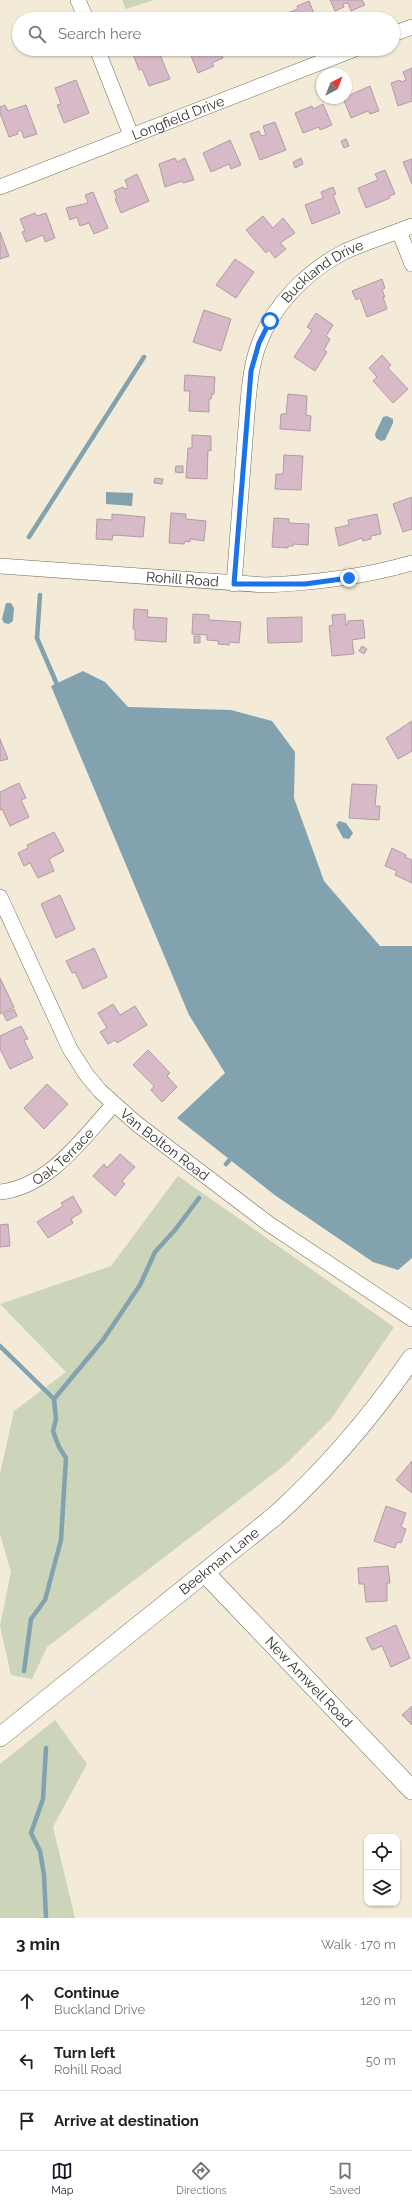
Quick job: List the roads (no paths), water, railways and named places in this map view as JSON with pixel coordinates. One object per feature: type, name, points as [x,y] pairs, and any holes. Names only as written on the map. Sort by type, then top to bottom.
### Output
[{"type":"street","points":[[78,0],[83,12]]},
{"type":"street","points":[[400,31],[412,27]]},
{"type":"street","points":[[101,56],[132,135]]},
{"type":"street","name":"Longfield Drive","points":[[0,187],[337,56]]},
{"type":"street","points":[[406,229],[412,264]]},
{"type":"street","name":"Buckland Drive","points":[[234,584],[251,371],[259,343],[283,302],[305,278],[344,252],[406,229]]},
{"type":"street","name":"Rohill Road","points":[[0,566],[234,584],[305,584],[349,578],[412,563]]},
{"type":"street","name":"Van Bolton Road","points":[[0,897],[70,1050],[86,1074],[114,1104],[269,1224],[412,1319]]},
{"type":"street","name":"Oak Terrace","points":[[0,1192],[30,1183],[52,1168],[114,1104]]},
{"type":"street","name":"Beekman Lane","points":[[0,1737],[206,1574],[276,1516],[306,1488],[368,1418],[412,1358]]},
{"type":"street","name":"New Amwell Road","points":[[206,1574],[412,1790]]},
{"type":"water","points":[[387,416],[393,419],[393,423],[385,440],[381,441],[376,438],[375,434],[383,417]]},
{"type":"water","points":[[106,492],[133,493],[132,506],[106,504]]},
{"type":"water","points":[[6,603],[11,603],[14,608],[13,621],[9,624],[4,623],[2,619]]},
{"type":"water","points":[[83,671],[105,682],[128,707],[231,710],[272,721],[295,752],[294,798],[324,881],[380,946],[412,946],[412,1258],[398,1270],[373,1262],[276,1196],[177,1118],[225,1073],[189,1015],[51,686]]},
{"type":"water","points":[[339,821],[346,823],[353,833],[349,839],[343,838],[336,825]]},
{"type":"waterway","points":[[29,537],[144,357]]},
{"type":"waterway","points":[[40,595],[37,638],[59,689]]},
{"type":"waterway","points":[[226,1164],[233,1156]]},
{"type":"waterway","points":[[54,1399],[103,1340],[140,1285],[155,1252],[175,1230],[199,1198]]},
{"type":"waterway","points":[[0,1346],[54,1399],[56,1419],[53,1431],[59,1447],[66,1458],[61,1540],[45,1600],[31,1619],[24,1671]]},
{"type":"waterway","points":[[46,1748],[43,1799],[31,1833],[40,1851],[44,1875],[46,1918]]}]
